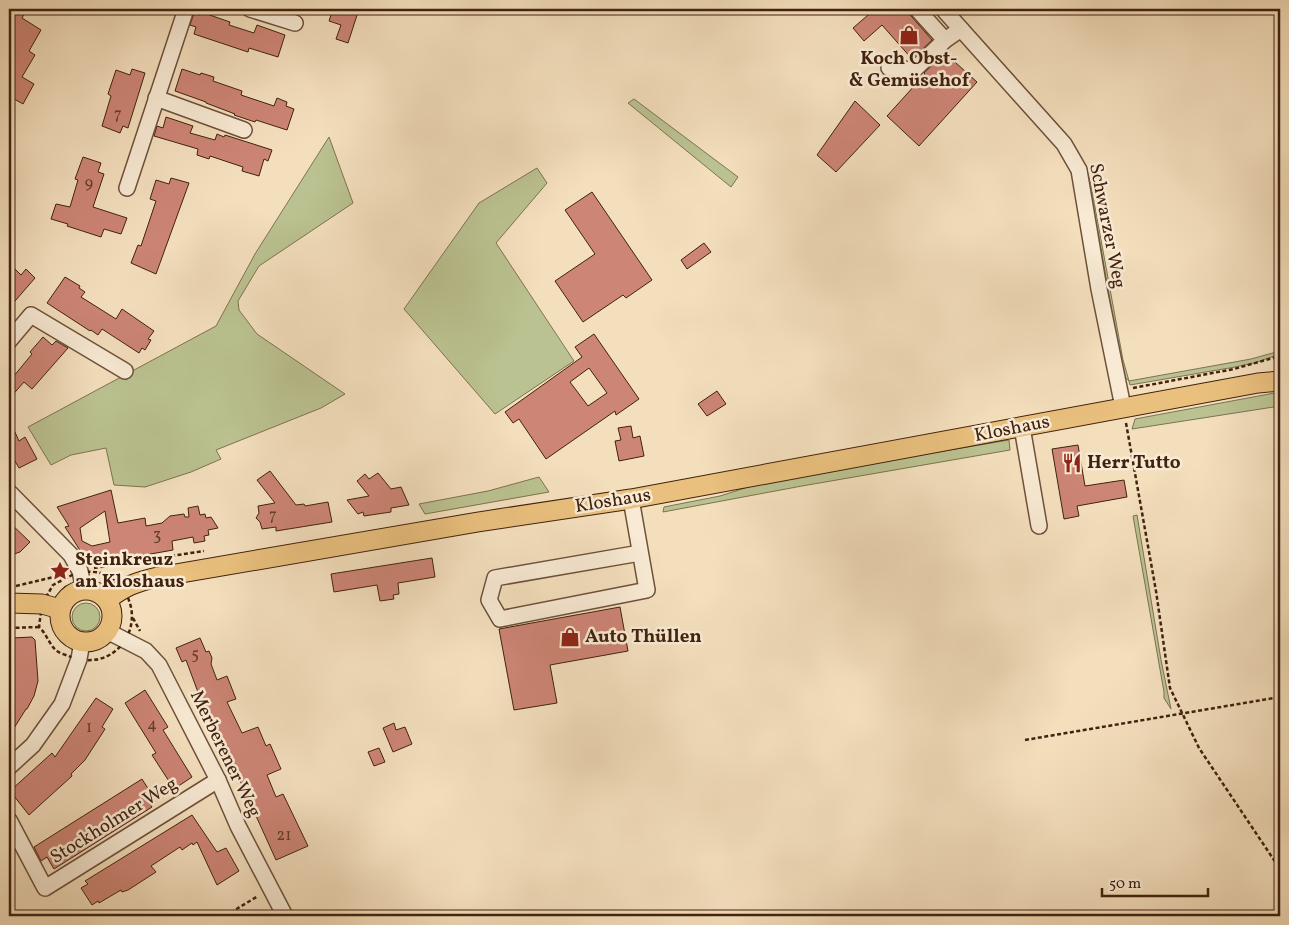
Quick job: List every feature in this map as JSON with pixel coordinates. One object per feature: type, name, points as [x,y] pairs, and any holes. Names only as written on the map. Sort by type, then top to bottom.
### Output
[{"type":"main road","name":"Kloshaus","points":[[107,600],[122,588],[138,581],[168,575],[631,498],[1022,428],[1122,399],[1279,380]]},
{"type":"main road","points":[[9,603],[51,607],[63,602],[76,591],[93,590],[107,600],[112,616],[111,624],[107,631],[80,651],[74,640],[66,634],[59,618],[51,607]]},
{"type":"street","points":[[127,188],[186,9]]},
{"type":"street","points":[[250,9],[295,23]]},
{"type":"street","points":[[917,9],[944,40]]},
{"type":"street","name":"Schwarzer Weg","points":[[943,9],[1064,144],[1079,170],[1122,399]]},
{"type":"street","points":[[889,68],[914,70],[944,40],[961,29]]},
{"type":"street","points":[[156,98],[244,130]]},
{"type":"street","points":[[9,341],[31,315],[125,371]]},
{"type":"street","points":[[1022,428],[1039,526]]},
{"type":"street","points":[[9,492],[71,555],[80,571],[84,590]]},
{"type":"street","points":[[631,498],[647,590],[500,619],[489,600],[495,578],[640,553]]},
{"type":"street","name":"Merberener Weg","points":[[107,631],[146,651],[159,665],[218,780],[238,826],[285,916]]},
{"type":"street","points":[[9,767],[33,746],[62,704],[80,651]]},
{"type":"street","name":"Stockholmer Weg","points":[[9,820],[45,888],[218,780]]},
{"type":"path","points":[[1280,356],[1122,399],[1156,591],[1170,688],[1199,748],[1280,869]]},
{"type":"path","points":[[9,588],[80,571],[206,551]]},
{"type":"path","points":[[39,626],[51,607],[53,584],[80,571]]},
{"type":"path","points":[[9,628],[39,626]]},
{"type":"path","points":[[39,626],[57,652],[80,651],[92,660],[105,657],[117,650],[126,640]]},
{"type":"path","points":[[1025,740],[1280,697]]},
{"type":"path","points":[[225,916],[270,889]]},
{"type":"green space","points":[[952,9],[1067,135],[1082,158],[1091,185],[1123,360],[1129,381],[1124,376],[1121,363],[1099,238],[1082,163]]},
{"type":"green space","points":[[634,99],[738,177],[731,187],[628,103]]},
{"type":"green space","points":[[329,137],[353,203],[259,266],[238,301],[239,310],[257,334],[345,394],[321,408],[216,450],[221,459],[191,472],[145,487],[114,485],[106,448],[71,455],[51,465],[28,427],[216,326],[255,254]]},
{"type":"green space","points":[[537,168],[547,183],[496,243],[574,361],[495,414],[404,309],[479,203]]},
{"type":"green space","points":[[1280,351],[1280,354],[1235,367],[1130,385],[1129,381],[1251,359]]},
{"type":"green space","points":[[1280,392],[1280,406],[1132,429],[1135,419]]},
{"type":"green space","points":[[1009,440],[1010,450],[663,512],[664,507],[720,496],[767,481]]},
{"type":"green space","points":[[539,477],[549,492],[425,514],[419,504],[488,491]]},
{"type":"green space","points":[[1137,515],[1171,709],[1164,698],[1133,516]]},
{"type":"green space","points":[[86,603],[96,607],[100,617],[96,627],[86,631],[76,627],[72,617],[76,607]]},
{"type":"building","points":[[9,9],[27,9],[22,18],[41,30],[29,51],[35,55],[22,77],[34,84],[23,104],[9,96]]},
{"type":"building","points":[[333,9],[359,9],[348,43],[336,39],[341,25],[329,21]]},
{"type":"building","name":"Koch Obst- & Gemüsehof","points":[[875,9],[905,9],[932,40],[912,59],[882,25],[864,41],[853,28]]},
{"type":"building","points":[[201,12],[230,22],[229,25],[254,33],[257,25],[285,35],[278,57],[249,48],[248,52],[194,34],[196,27],[190,25],[194,13],[200,15]]},
{"type":"building","points":[[945,53],[977,82],[919,146],[887,116],[924,73]]},
{"type":"building","points":[[132,69],[145,73],[128,128],[123,126],[120,133],[102,126],[111,96],[108,94],[116,70],[130,75]]},
{"type":"building","points":[[182,69],[214,77],[213,81],[242,91],[241,95],[274,106],[277,98],[287,102],[286,106],[294,109],[287,130],[234,115],[175,91]]},
{"type":"building","points":[[855,101],[880,125],[836,172],[817,155]]},
{"type":"building","points":[[166,117],[193,126],[190,133],[215,140],[217,134],[224,137],[225,135],[272,150],[268,161],[264,159],[259,176],[242,171],[243,167],[210,156],[209,159],[197,155],[198,149],[154,136],[157,126],[163,128]]},
{"type":"building","points":[[83,157],[101,163],[98,172],[104,174],[93,207],[127,218],[121,234],[104,229],[101,237],[51,219],[56,204],[70,207],[78,180],[75,179]]},
{"type":"building","points":[[171,178],[189,183],[156,274],[131,263],[138,245],[141,246],[156,201],[150,199],[156,180],[169,184]]},
{"type":"building","points":[[592,192],[652,280],[626,298],[623,295],[583,322],[555,281],[595,254],[565,210]]},
{"type":"building","points":[[704,243],[711,252],[687,269],[681,260]]},
{"type":"building","points":[[9,263],[21,275],[26,269],[35,278],[9,308]]},
{"type":"building","points":[[65,277],[80,286],[79,288],[85,292],[81,297],[116,319],[122,309],[154,331],[148,339],[151,340],[145,350],[142,348],[139,353],[102,329],[98,335],[47,303]]},
{"type":"building","points":[[594,334],[639,399],[616,415],[615,411],[546,459],[519,419],[513,423],[505,412],[582,357],[575,347]],"holes":[[[589,368],[607,393],[588,406],[570,382]]]},
{"type":"building","points":[[43,337],[52,345],[56,341],[68,348],[32,389],[24,382],[9,399],[9,382]]},
{"type":"building","points":[[717,391],[726,404],[707,416],[698,404]]},
{"type":"building","points":[[9,419],[19,441],[25,437],[37,459],[19,468],[9,451]]},
{"type":"building","points":[[631,426],[633,438],[640,436],[644,456],[619,461],[615,441],[621,440],[618,428]]},
{"type":"building","points":[[1078,445],[1085,486],[1124,480],[1127,497],[1077,506],[1079,516],[1064,519],[1052,449]]},
{"type":"building","points":[[270,471],[296,505],[304,504],[305,506],[328,502],[332,522],[276,531],[276,527],[262,529],[260,522],[256,518],[259,513],[258,506],[275,503],[257,480]]},
{"type":"building","points":[[378,473],[391,489],[401,487],[409,505],[391,508],[391,512],[364,516],[363,512],[358,514],[347,500],[369,496],[357,481],[365,474],[369,479]]},
{"type":"building","points":[[111,490],[118,523],[145,518],[146,526],[162,523],[170,516],[184,514],[185,517],[189,517],[188,508],[198,506],[200,515],[205,514],[206,518],[211,517],[218,528],[208,530],[209,535],[204,536],[205,541],[194,543],[193,537],[172,541],[173,550],[95,564],[94,556],[85,558],[65,527],[69,526],[57,507]],"holes":[[[105,511],[110,542],[92,546],[82,541],[80,528]]]},
{"type":"building","points":[[9,522],[30,542],[20,552],[14,554],[9,551]]},
{"type":"building","points":[[432,558],[435,577],[398,583],[399,594],[393,595],[394,599],[380,601],[377,585],[334,592],[331,574]]},
{"type":"building","points":[[620,607],[628,651],[550,665],[557,703],[514,710],[499,629]]},
{"type":"building","points":[[32,637],[35,640],[38,681],[34,696],[9,736],[9,689],[11,685],[9,642],[12,641],[12,638]]},
{"type":"building","points":[[200,638],[206,652],[209,651],[212,658],[211,664],[217,680],[227,676],[236,699],[227,702],[242,733],[258,727],[266,746],[270,744],[281,769],[267,775],[276,797],[283,794],[308,846],[276,860],[223,743],[205,711],[186,660],[182,662],[176,648]]},
{"type":"building","points":[[145,690],[168,727],[163,730],[192,777],[174,789],[152,755],[156,753],[125,703]]},
{"type":"building","points":[[96,698],[113,709],[102,727],[105,729],[85,760],[71,774],[72,776],[29,815],[10,791],[52,753],[55,757]]},
{"type":"building","points":[[394,723],[396,730],[405,727],[412,744],[393,752],[383,728]]},
{"type":"building","points":[[379,748],[385,762],[374,766],[368,752]]},
{"type":"building","points":[[142,779],[149,790],[144,794],[152,807],[54,869],[47,857],[41,861],[34,847]]},
{"type":"building","points":[[192,815],[217,852],[226,848],[239,871],[217,885],[197,842],[193,845],[192,843],[182,850],[180,847],[151,866],[156,872],[128,890],[122,892],[121,890],[92,905],[81,888],[88,884],[85,881]]},
{"type":"place","name":"Koch Obst- & Gemüsehof","points":[[909,35]]},
{"type":"place","name":"Herr Tutto","points":[[1072,463]]},
{"type":"place","name":"Steinkreuz an Kloshaus","points":[[60,571]]},
{"type":"place","name":"Auto Thüllen","points":[[570,637]]}]
